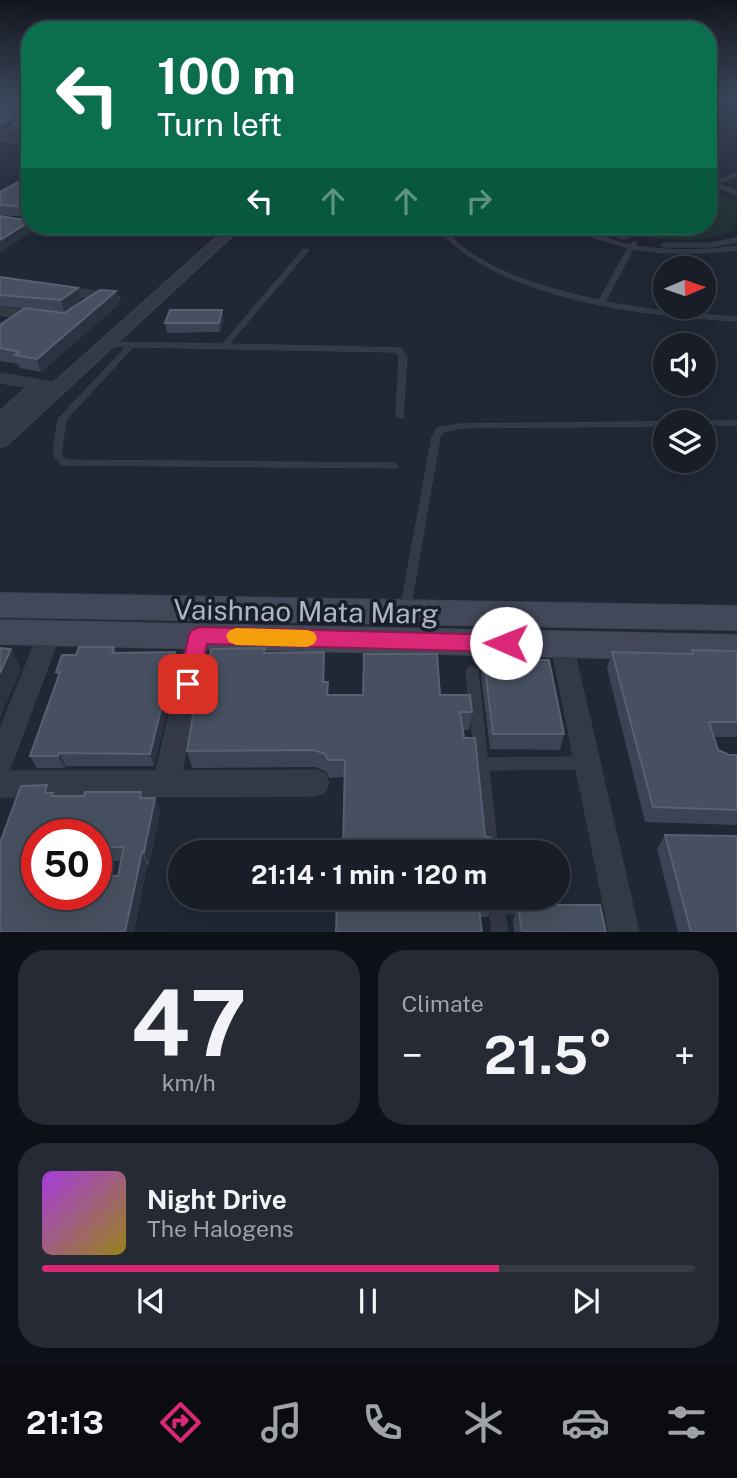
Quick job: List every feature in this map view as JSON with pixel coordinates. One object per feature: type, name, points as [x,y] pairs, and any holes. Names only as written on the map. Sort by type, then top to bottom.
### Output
[{"type":"main road","name":"Vaishnao Mata Marg","points":[[0,605],[737,618]]},
{"type":"main road","name":"Vaishnao Mata Marg","points":[[0,632],[737,648]]},
{"type":"street","points":[[0,421],[212,235]]},
{"type":"street","points":[[0,441],[226,235]]},
{"type":"street","points":[[40,287],[115,298]]},
{"type":"street","points":[[82,310],[100,296]]},
{"type":"street","points":[[0,311],[48,318]]},
{"type":"street","points":[[8,326],[24,315]]},
{"type":"street","points":[[0,378],[59,388]]},
{"type":"street","points":[[0,761],[50,632]]},
{"type":"street","points":[[167,782],[199,635]]},
{"type":"street","points":[[562,645],[616,916]]},
{"type":"street","points":[[0,784],[316,782]]},
{"type":"lane","points":[[720,181],[737,174]]},
{"type":"lane","points":[[717,181],[737,187]]},
{"type":"lane","points":[[717,184],[737,193]]},
{"type":"lane","points":[[448,235],[466,251],[502,271],[551,290],[601,303],[672,315],[737,319]]},
{"type":"lane","points":[[592,235],[697,252],[737,248]]},
{"type":"lane","points":[[612,235],[633,243],[692,246],[737,240]]},
{"type":"lane","points":[[601,303],[633,243]]},
{"type":"lane","points":[[223,346],[306,250]]},
{"type":"lane","points":[[107,344],[397,350],[404,356],[400,416]]},
{"type":"lane","points":[[132,344],[62,419],[57,454],[64,463],[394,466]]},
{"type":"lane","points":[[716,423],[737,423]]},
{"type":"lane","points":[[404,612],[436,437],[440,430],[460,426],[653,424]]},
{"type":"lane","points":[[472,671],[490,840]]},
{"type":"lane","points":[[482,764],[587,763]]},
{"type":"lane","points":[[498,910],[500,932]]},
{"type":"shaded area","points":[[717,192],[737,203],[735,230],[704,239],[638,235],[717,235]]},
{"type":"building","points":[[21,181],[21,207],[0,205],[0,192]]},
{"type":"building","points":[[0,216],[21,220],[21,227],[0,240]]},
{"type":"building","points":[[0,277],[78,288],[61,300],[0,295]]},
{"type":"building","points":[[100,290],[116,291],[37,359],[15,355],[19,352],[0,348],[0,325],[25,308],[64,313]]},
{"type":"building","points":[[170,310],[222,310],[219,323],[165,323]]},
{"type":"building","points":[[79,647],[114,647],[112,653],[175,652],[150,754],[59,753],[58,756],[30,756],[60,672],[56,672],[62,655],[76,655]]},
{"type":"building","points":[[0,648],[11,649],[0,673]]},
{"type":"building","points":[[265,648],[264,653],[324,652],[323,682],[328,682],[327,695],[363,695],[364,654],[437,654],[440,695],[470,695],[472,712],[460,712],[464,738],[475,738],[485,836],[491,840],[343,840],[345,760],[328,760],[325,754],[314,750],[187,751],[198,686],[205,686],[211,649]]},
{"type":"building","points":[[692,650],[737,651],[737,722],[709,722],[718,750],[737,755],[737,810],[653,807],[612,652],[693,654]]},
{"type":"building","points":[[484,660],[549,660],[564,734],[493,734]]},
{"type":"building","points":[[47,785],[45,793],[53,793],[51,796],[84,796],[85,792],[141,792],[140,798],[155,798],[125,932],[0,932],[0,843],[21,786]]},
{"type":"building","points":[[665,835],[737,836],[737,932],[691,932]]},
{"type":"building","points":[[570,905],[600,905],[606,932],[522,932],[519,910],[570,910]]},
{"type":"building","points":[[337,910],[479,910],[482,932],[336,932]]},
{"type":"slow traffic","points":[[236,636],[307,638]]},
{"type":"route","points":[[188,684],[199,635],[506,643]]}]
